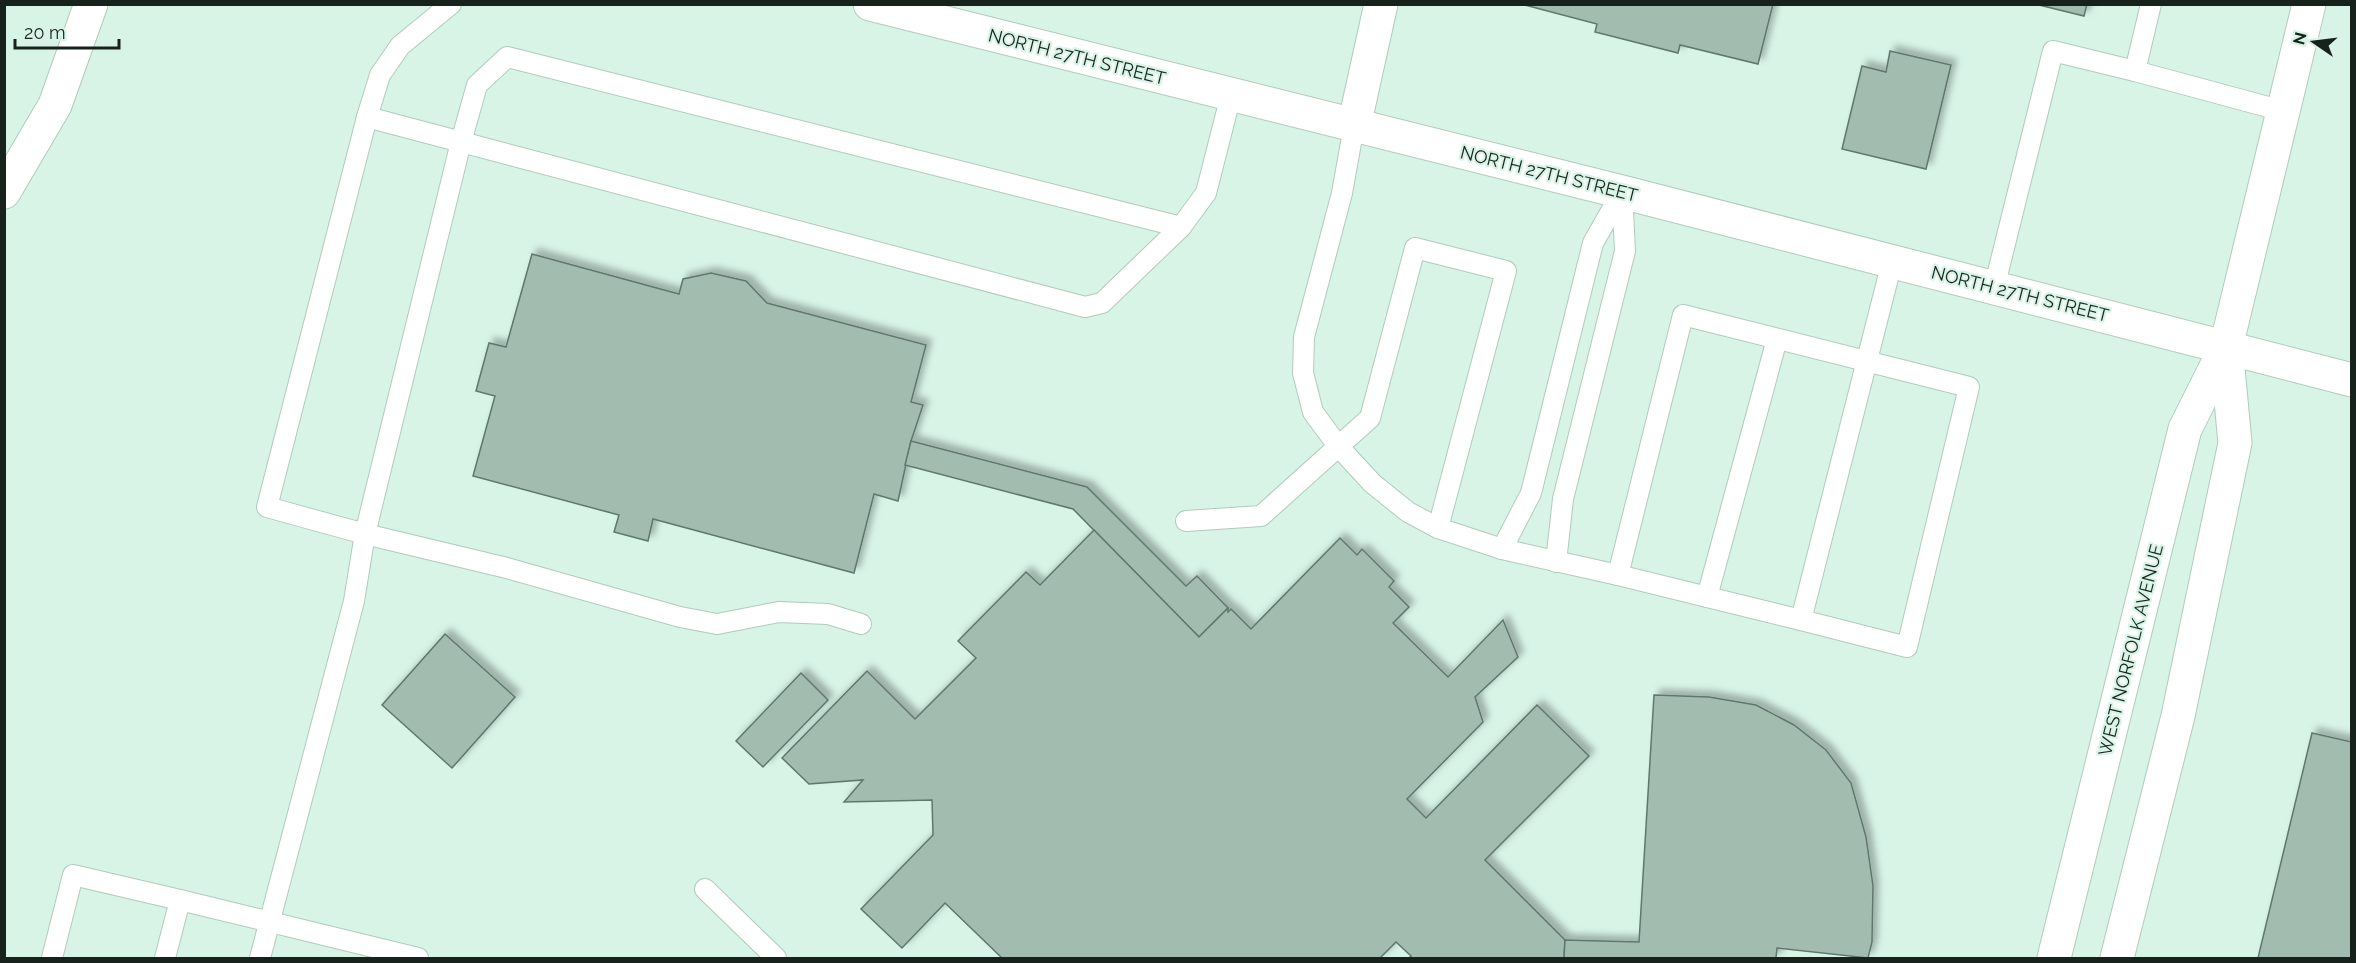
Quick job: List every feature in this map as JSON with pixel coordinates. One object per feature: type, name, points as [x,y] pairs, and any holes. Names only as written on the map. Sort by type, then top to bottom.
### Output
[{"type":"street","points":[[4,192],[55,105],[91,4]]},
{"type":"street","name":"NORTH 27TH STREET","points":[[870,4],[1622,192],[2352,380]]},
{"type":"street","points":[[1354,126],[1381,4]]},
{"type":"street","name":"WEST NORFOLK AVENUE","points":[[2054,958],[2185,429],[2226,347],[2309,4]]},
{"type":"street","name":"WEST NORFOLK AVENUE","points":[[2117,958],[2178,716],[2235,443],[2226,347]]},
{"type":"lane","points":[[451,4],[400,46],[380,75],[367,117],[267,507],[507,568],[689,619],[717,624],[779,612],[828,614],[861,624]]},
{"type":"lane","points":[[2135,71],[2151,4]]},
{"type":"lane","points":[[1994,288],[2053,51],[2283,111]]},
{"type":"lane","points":[[260,958],[354,602],[366,534],[461,142],[477,85],[507,57],[1181,227]]},
{"type":"lane","points":[[367,117],[1085,307],[1102,303],[1181,227],[1206,193],[1231,95]]},
{"type":"lane","points":[[1354,126],[1342,193],[1304,337],[1303,373],[1313,412],[1338,446],[1372,483],[1408,512],[1438,528],[1502,549],[1618,575],[1907,647],[1969,387],[1683,315],[1618,575]]},
{"type":"lane","points":[[1502,549],[1531,493],[1593,243],[1622,192]]},
{"type":"lane","points":[[1556,562],[1563,499],[1625,251],[1622,192]]},
{"type":"lane","points":[[1186,521],[1261,516],[1370,418],[1415,248],[1506,271],[1438,528]]},
{"type":"lane","points":[[1802,620],[1892,262]]},
{"type":"lane","points":[[1707,597],[1777,339]]},
{"type":"lane","points":[[52,958],[73,875],[269,922],[381,954],[418,958]]},
{"type":"lane","points":[[705,889],[776,958]]},
{"type":"lane","points":[[165,958],[180,900]]},
{"type":"building","points":[[1521,4],[1773,4],[1758,64],[1680,45],[1678,53],[1595,32],[1597,24]]},
{"type":"building","points":[[2035,4],[2087,4],[2084,16]]},
{"type":"building","points":[[1890,51],[1951,65],[1926,169],[1842,149],[1862,66],[1886,72]]},
{"type":"building","points":[[532,254],[679,294],[683,279],[711,273],[746,281],[767,303],[926,345],[911,402],[923,405],[911,441],[898,501],[874,494],[854,573],[653,519],[648,541],[614,532],[619,515],[473,476],[495,396],[476,391],[489,343],[506,347]]},
{"type":"building","points":[[911,441],[1087,487],[1186,586],[1197,576],[1228,608],[1199,637],[1073,509],[905,465]]},
{"type":"building","points":[[1094,530],[1199,637],[1228,608],[1228,612],[1231,609],[1251,629],[1340,538],[1357,555],[1362,549],[1394,581],[1389,587],[1409,607],[1393,623],[1448,677],[1503,620],[1518,657],[1475,697],[1483,722],[1407,799],[1426,818],[1537,705],[1589,756],[1485,860],[1565,940],[1564,958],[1409,958],[1411,956],[1396,942],[1380,958],[1002,958],[945,903],[902,948],[861,909],[933,835],[932,800],[844,802],[863,780],[809,784],[782,758],[867,671],[915,719],[976,658],[958,641],[1026,572],[1040,585]]},
{"type":"building","points":[[445,634],[515,697],[452,768],[382,705]]},
{"type":"building","points":[[801,673],[828,700],[763,767],[736,741]]},
{"type":"building","points":[[1654,695],[1709,697],[1756,705],[1794,725],[1826,750],[1851,783],[1866,837],[1873,886],[1872,942],[1868,958],[1777,948],[1776,958],[1564,958],[1565,940],[1639,942]]},
{"type":"building","points":[[2312,733],[2352,742],[2352,958],[2258,958]]}]
